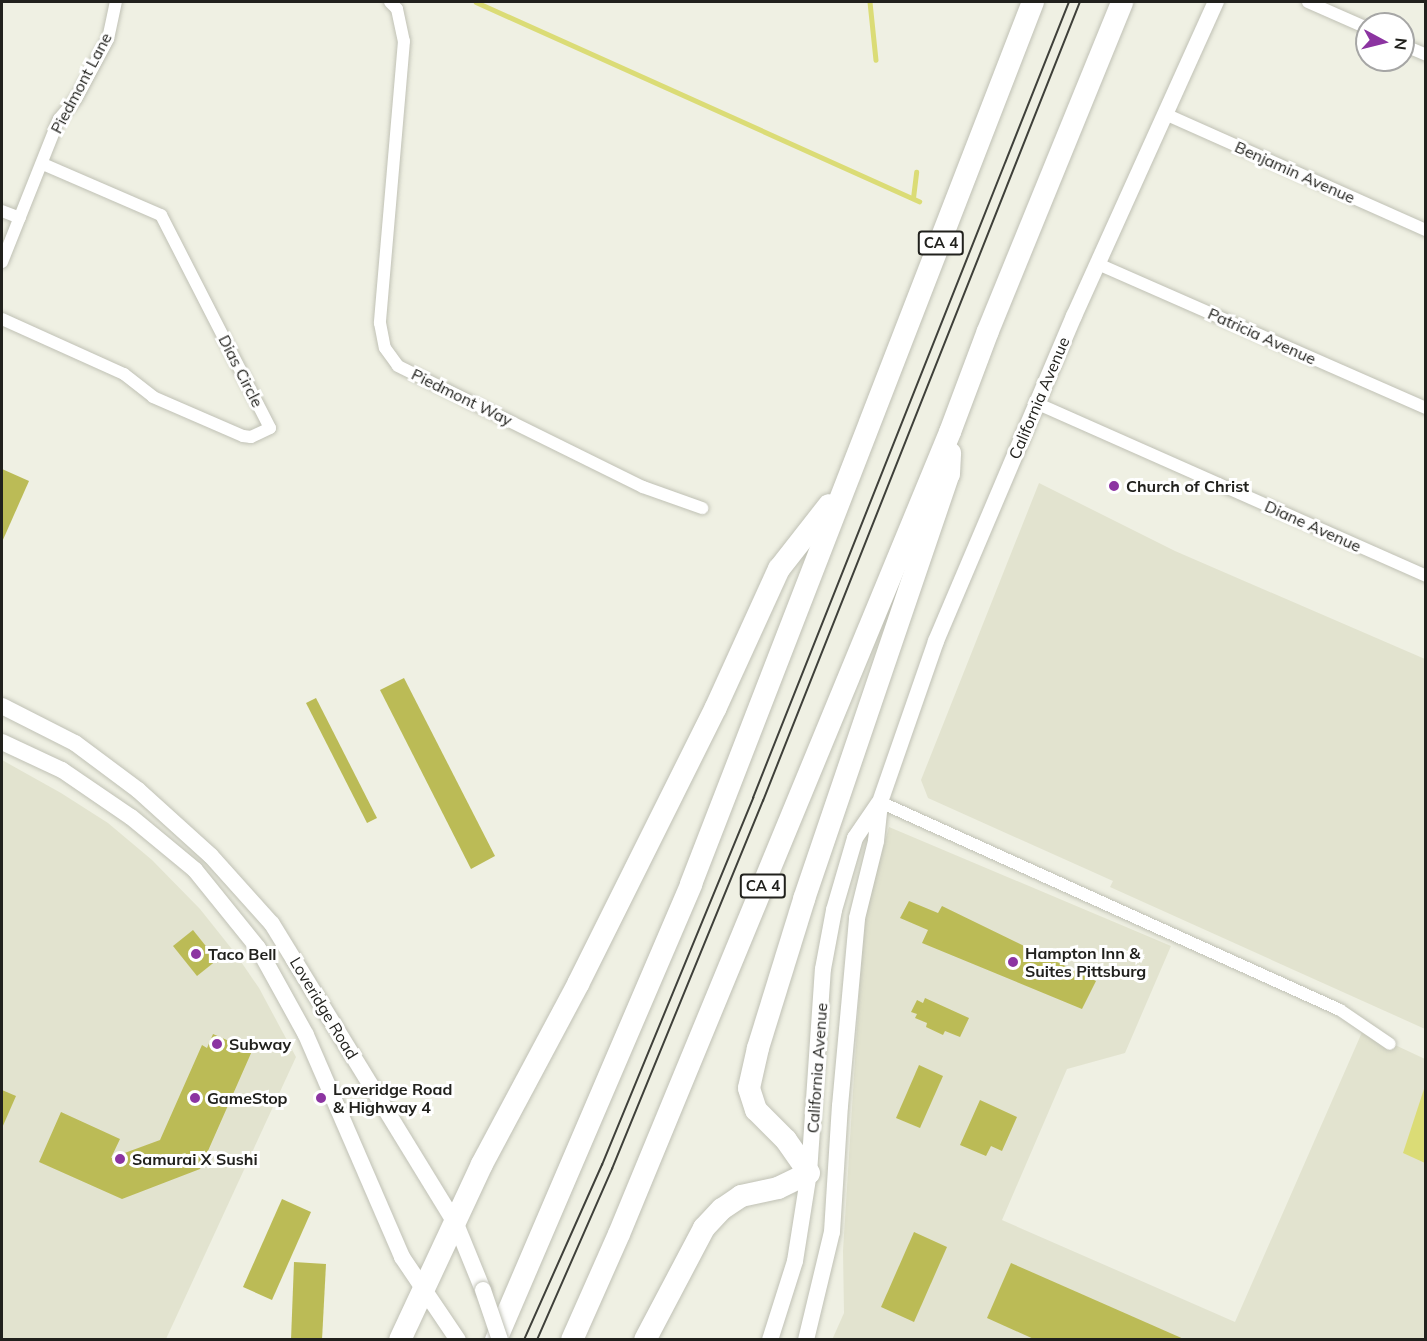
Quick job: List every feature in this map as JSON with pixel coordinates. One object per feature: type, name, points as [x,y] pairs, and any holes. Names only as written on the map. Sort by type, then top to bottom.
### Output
[{"type":"highway","name":"CA 4","points":[[498,1340],[691,884],[1033,2]]},
{"type":"highway","name":"CA 4","points":[[572,1340],[619,1234],[950,432],[996,310],[1122,2]]},
{"type":"highway","points":[[645,1340],[704,1227],[722,1209],[741,1196],[778,1188],[809,1173],[786,1140],[756,1110],[749,1088],[758,1048],[804,899],[950,474],[950,432]]},
{"type":"highway","points":[[400,1340],[406,1321],[424,1291],[482,1164],[578,984],[716,707],[779,569],[845,483]]},
{"type":"main road","name":"California Avenue","points":[[806,1340],[832,1232],[840,1106],[857,918],[876,841],[880,802],[936,641],[1036,403],[1216,2]]},
{"type":"main road","name":"Loveridge Road","points":[[2,706],[75,742],[138,790],[211,856],[272,924],[456,1224],[483,1290],[498,1340]]},
{"type":"main road","name":"Loveridge Road","points":[[2,742],[62,770],[131,817],[195,870],[258,948],[306,1035],[402,1257],[458,1338]]},
{"type":"main road","name":"California Avenue","points":[[770,1340],[795,1261],[809,1173],[823,969],[834,910],[855,838],[880,802]]},
{"type":"street","name":"Piedmont Lane","points":[[43,164],[59,119],[76,99],[108,39],[116,2]]},
{"type":"street","name":"Piedmont Way","points":[[390,2],[397,9],[404,41],[380,323],[385,348],[398,366],[643,487],[702,508]]},
{"type":"street","points":[[1308,2],[1355,23]]},
{"type":"street","name":"Benjamin Avenue","points":[[1165,114],[1425,230]]},
{"type":"street","points":[[2,262],[43,164]]},
{"type":"street","name":"Dias Circle","points":[[2,319],[129,376],[153,397],[243,436],[256,435],[270,428],[161,215],[43,164]]},
{"type":"street","points":[[2,211],[20,218]]},
{"type":"street","name":"Patricia Avenue","points":[[1098,264],[1425,408]]},
{"type":"street","name":"Diane Avenue","points":[[1036,403],[1425,576]]},
{"type":"street","points":[[880,802],[1340,1010],[1390,1044]]},
{"type":"shaded area","points":[[1039,483],[1175,551],[1425,659],[1425,1029],[1110,887],[1113,881],[928,798],[921,780]]},
{"type":"shaded area","points":[[2,760],[108,823],[152,860],[200,909],[235,953],[259,988],[296,1057],[166,1339],[2,1339]]},
{"type":"shaded area","points":[[889,827],[1171,946],[1125,1053],[1067,1069],[1002,1220],[1235,1322],[1363,1030],[1425,1059],[1425,1339],[832,1340],[844,1313],[843,1251],[864,917]]},
{"type":"shaded area","points":[[1425,1086],[1425,1163],[1403,1153]]},
{"type":"building","points":[[2,469],[29,481],[2,542]]},
{"type":"building","points":[[404,678],[495,856],[471,869],[380,690]]},
{"type":"building","points":[[316,698],[377,818],[367,823],[306,703]]},
{"type":"building","name":"Hampton Inn & Suites Pittsburg","points":[[909,901],[938,913],[942,906],[1096,981],[1082,1009],[922,943],[928,930],[900,918]]},
{"type":"building","name":"Taco Bell","points":[[193,930],[217,960],[197,976],[173,946]]},
{"type":"building","points":[[925,998],[969,1018],[960,1037],[945,1031],[943,1035],[926,1027],[927,1023],[915,1018],[917,1014],[911,1012],[917,1000],[923,1003]]},
{"type":"building","points":[[213,1034],[252,1051],[200,1169],[122,1199],[39,1162],[61,1112],[120,1139],[111,1158],[160,1140],[202,1045],[207,1048]]},
{"type":"building","points":[[919,1065],[943,1076],[920,1128],[896,1118]]},
{"type":"building","points":[[2,1090],[16,1096],[2,1128]]},
{"type":"building","points":[[980,1100],[1017,1117],[1002,1151],[991,1146],[986,1156],[960,1145]]},
{"type":"building","points":[[282,1199],[311,1212],[272,1300],[243,1287]]},
{"type":"building","points":[[914,1232],[947,1247],[914,1322],[881,1307]]},
{"type":"building","points":[[294,1262],[326,1264],[322,1340],[291,1340]]},
{"type":"building","points":[[1011,1263],[1186,1340],[1036,1340],[987,1318]]},
{"type":"waterway","points":[[476,2],[919,201]]},
{"type":"waterway","points":[[870,2],[876,60]]},
{"type":"waterway","points":[[913,198],[916,172]]},
{"type":"tram line","points":[[524,1340],[602,1165],[753,798],[1069,2]]},
{"type":"tram line","points":[[537,1340],[612,1169],[763,801],[1080,2]]},
{"type":"place","name":"Church of Christ","points":[[1114,486]]},
{"type":"place","name":"Taco Bell","points":[[196,954]]},
{"type":"place","name":"Hampton Inn & Suites Pittsburg","points":[[1013,962]]},
{"type":"place","name":"Subway","points":[[217,1044]]},
{"type":"place","name":"GameStop","points":[[195,1098]]},
{"type":"place","name":"Loveridge Road & Highway 4","points":[[321,1098]]},
{"type":"place","name":"Samurai X Sushi","points":[[120,1159]]}]
